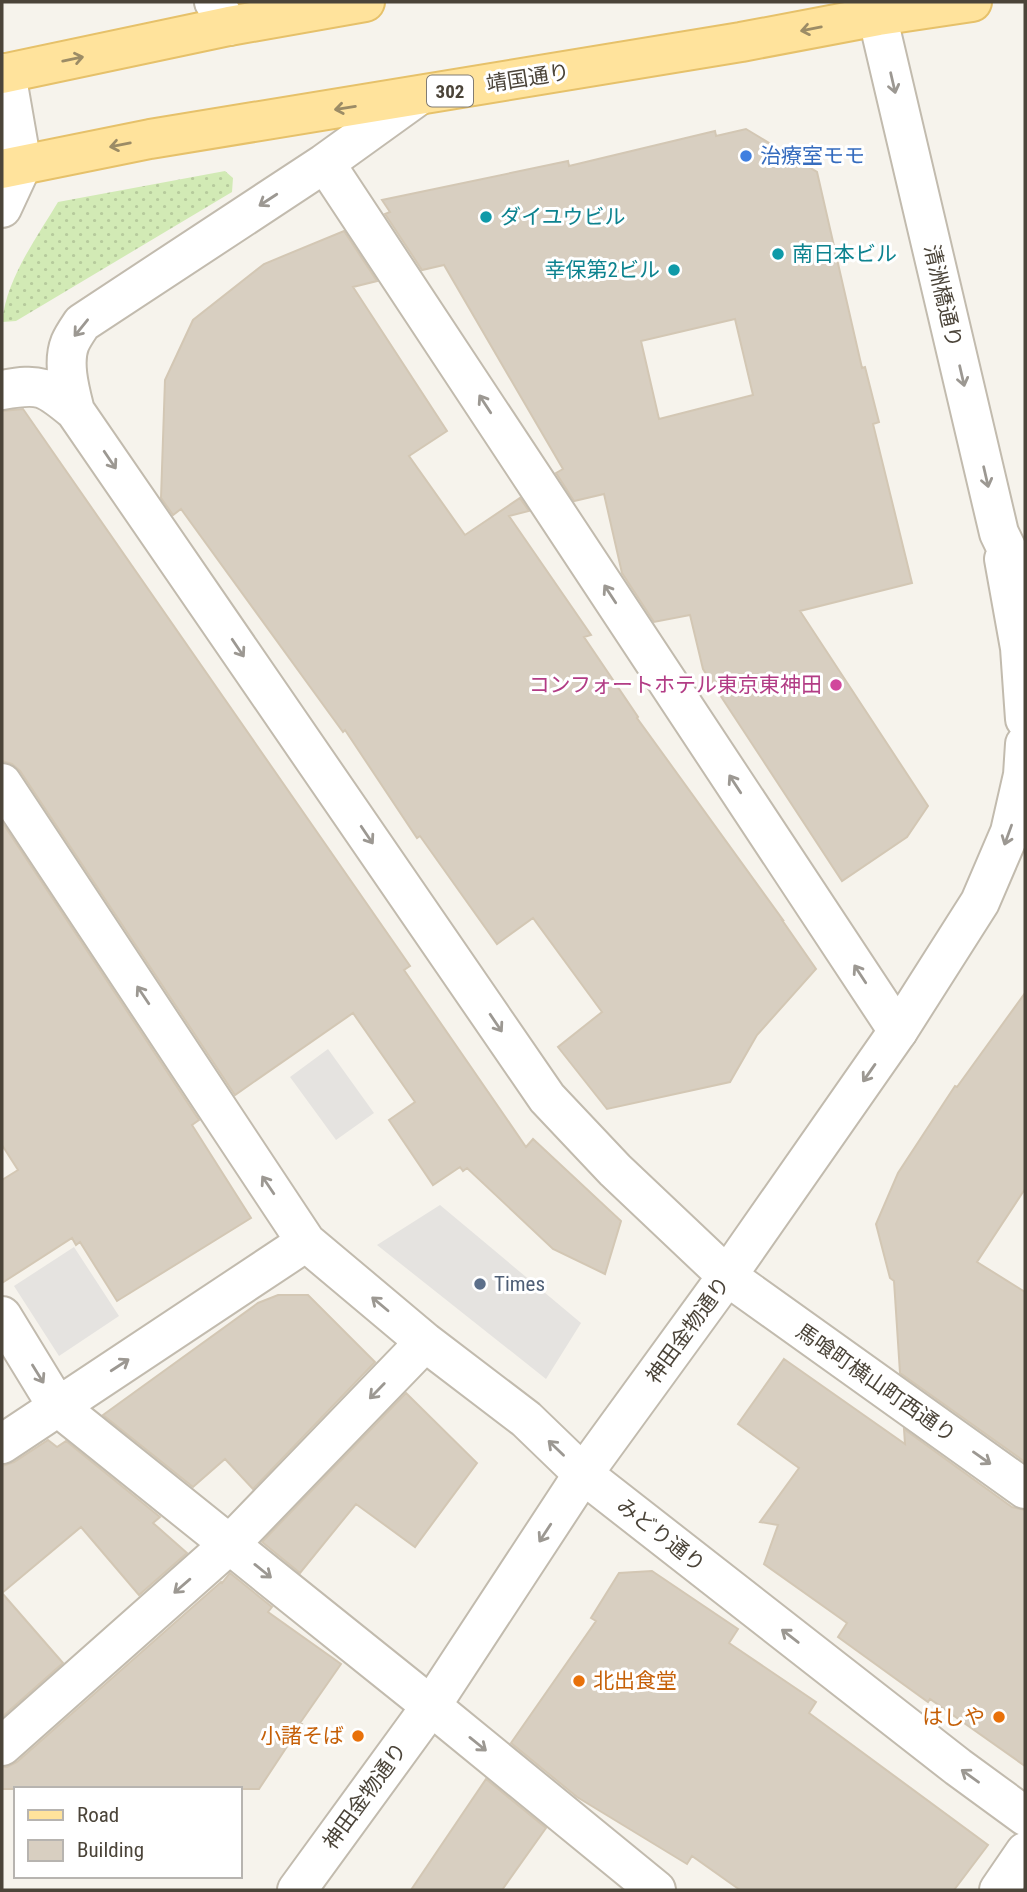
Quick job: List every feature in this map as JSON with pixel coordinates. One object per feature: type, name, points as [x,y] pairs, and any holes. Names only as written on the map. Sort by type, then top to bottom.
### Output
[{"type":"main road","points":[[4,74],[222,14],[365,2]]},
{"type":"main road","name":"靖国通り","points":[[12,167],[150,139],[741,42],[876,9],[972,2]]},
{"type":"street","name":"清洲橋通り","points":[[876,9],[999,533],[1025,587]]},
{"type":"street","points":[[2,208],[12,167],[4,74]]},
{"type":"street","points":[[75,411],[67,368],[69,344],[82,323],[325,163],[418,96]]},
{"type":"street","points":[[325,163],[898,1031]]},
{"type":"street","points":[[2,390],[41,387],[52,391],[75,411]]},
{"type":"street","name":"馬喰町横山町西通り","points":[[75,411],[547,1098],[615,1170],[727,1276],[1025,1489]]},
{"type":"street","points":[[999,533],[1020,648],[1025,719]]},
{"type":"street","name":"神田金物通り","points":[[297,1890],[431,1706],[583,1474],[727,1276],[898,1031],[980,902],[1010,832],[1023,775],[1025,744]]},
{"type":"street","name":"みどり通り","points":[[2,783],[306,1242],[425,1342],[526,1419],[583,1474],[958,1767],[1025,1816]]},
{"type":"street","points":[[2,1444],[306,1242]]},
{"type":"street","points":[[2,1316],[57,1406],[656,1890]]},
{"type":"street","points":[[2,1746],[230,1544],[425,1342]]},
{"type":"street","points":[[999,1890],[1025,1852]]},
{"type":"green space","points":[[225,171],[233,178],[232,192],[16,321],[2,322],[16,274],[58,202]]},
{"type":"shaded area","points":[[328,1049],[374,1113],[336,1140],[290,1077]]},
{"type":"shaded area","name":"Times","points":[[440,1205],[581,1323],[546,1379],[377,1245]]},
{"type":"shaded area","points":[[74,1247],[119,1316],[59,1356],[14,1286]]},
{"type":"building","points":[[746,129],[817,172],[862,368],[865,367],[879,422],[873,424],[912,583],[800,611],[928,806],[907,837],[842,881],[703,669],[690,615],[654,622],[622,573],[604,494],[574,501],[556,473],[563,469],[444,265],[422,270],[385,214],[390,212],[382,200],[568,161],[569,166],[715,131],[716,136]],"holes":[[[735,319],[753,395],[659,419],[641,341]]]},
{"type":"building","points":[[344,231],[377,281],[353,287],[447,431],[409,456],[465,535],[520,498],[529,511],[509,516],[591,635],[584,637],[637,718],[816,969],[757,1035],[730,1082],[607,1109],[558,1047],[602,1012],[533,918],[497,944],[420,836],[417,838],[345,730],[343,732],[181,509],[173,515],[161,498],[165,380],[193,320],[264,264]]},
{"type":"building","points":[[23,409],[410,966],[404,970],[526,1147],[533,1139],[621,1221],[605,1274],[553,1249],[467,1168],[463,1171],[460,1167],[433,1185],[389,1120],[415,1102],[353,1013],[235,1095],[20,771],[12,764],[2,761],[2,411]]},
{"type":"building","points":[[2,822],[199,1120],[192,1125],[251,1218],[117,1301],[80,1242],[76,1245],[72,1238],[2,1283],[2,1180],[18,1170],[2,1145]]},
{"type":"building","points":[[1025,993],[1025,1189],[977,1262],[1025,1292],[1025,1462],[900,1373],[894,1281],[890,1278],[876,1224],[898,1173],[955,1086],[957,1087]]},
{"type":"building","points":[[278,1295],[308,1295],[375,1362],[253,1489],[225,1459],[193,1487],[103,1415],[258,1303]]},
{"type":"building","points":[[784,1359],[905,1444],[904,1429],[1012,1507],[1025,1510],[1025,1766],[930,1699],[928,1702],[838,1637],[847,1623],[764,1564],[778,1525],[760,1522],[799,1468],[738,1424]]},
{"type":"building","points":[[406,1393],[477,1463],[415,1547],[356,1504],[300,1573],[262,1542]]},
{"type":"building","points":[[48,1440],[57,1447],[66,1441],[160,1517],[153,1523],[187,1553],[139,1595],[81,1527],[2,1593],[2,1466],[14,1462]]},
{"type":"building","points":[[652,1571],[738,1629],[729,1643],[816,1702],[809,1713],[988,1845],[954,1890],[740,1890],[692,1856],[687,1864],[577,1797],[511,1743],[596,1621],[591,1618],[619,1573]]},
{"type":"building","points":[[230,1573],[272,1607],[268,1612],[341,1664],[259,1789],[2,1789],[2,1767],[17,1762],[222,1583]]},
{"type":"building","points":[[2,1593],[63,1663],[2,1717]]},
{"type":"building","points":[[486,1779],[546,1828],[502,1890],[411,1890]]},
{"type":"place","name":"治療室モモ","points":[[746,156]]},
{"type":"place","name":"ダイユウビル","points":[[486,217]]},
{"type":"place","name":"南日本ビル","points":[[778,254]]},
{"type":"place","name":"幸保第2ビル","points":[[674,270]]},
{"type":"place","name":"コンフォートホテル東京東神田","points":[[836,685]]},
{"type":"place","name":"Times","points":[[480,1284]]},
{"type":"place","name":"北出食堂","points":[[579,1681]]},
{"type":"place","name":"はしや","points":[[999,1717]]},
{"type":"place","name":"小諸そば","points":[[358,1736]]}]
